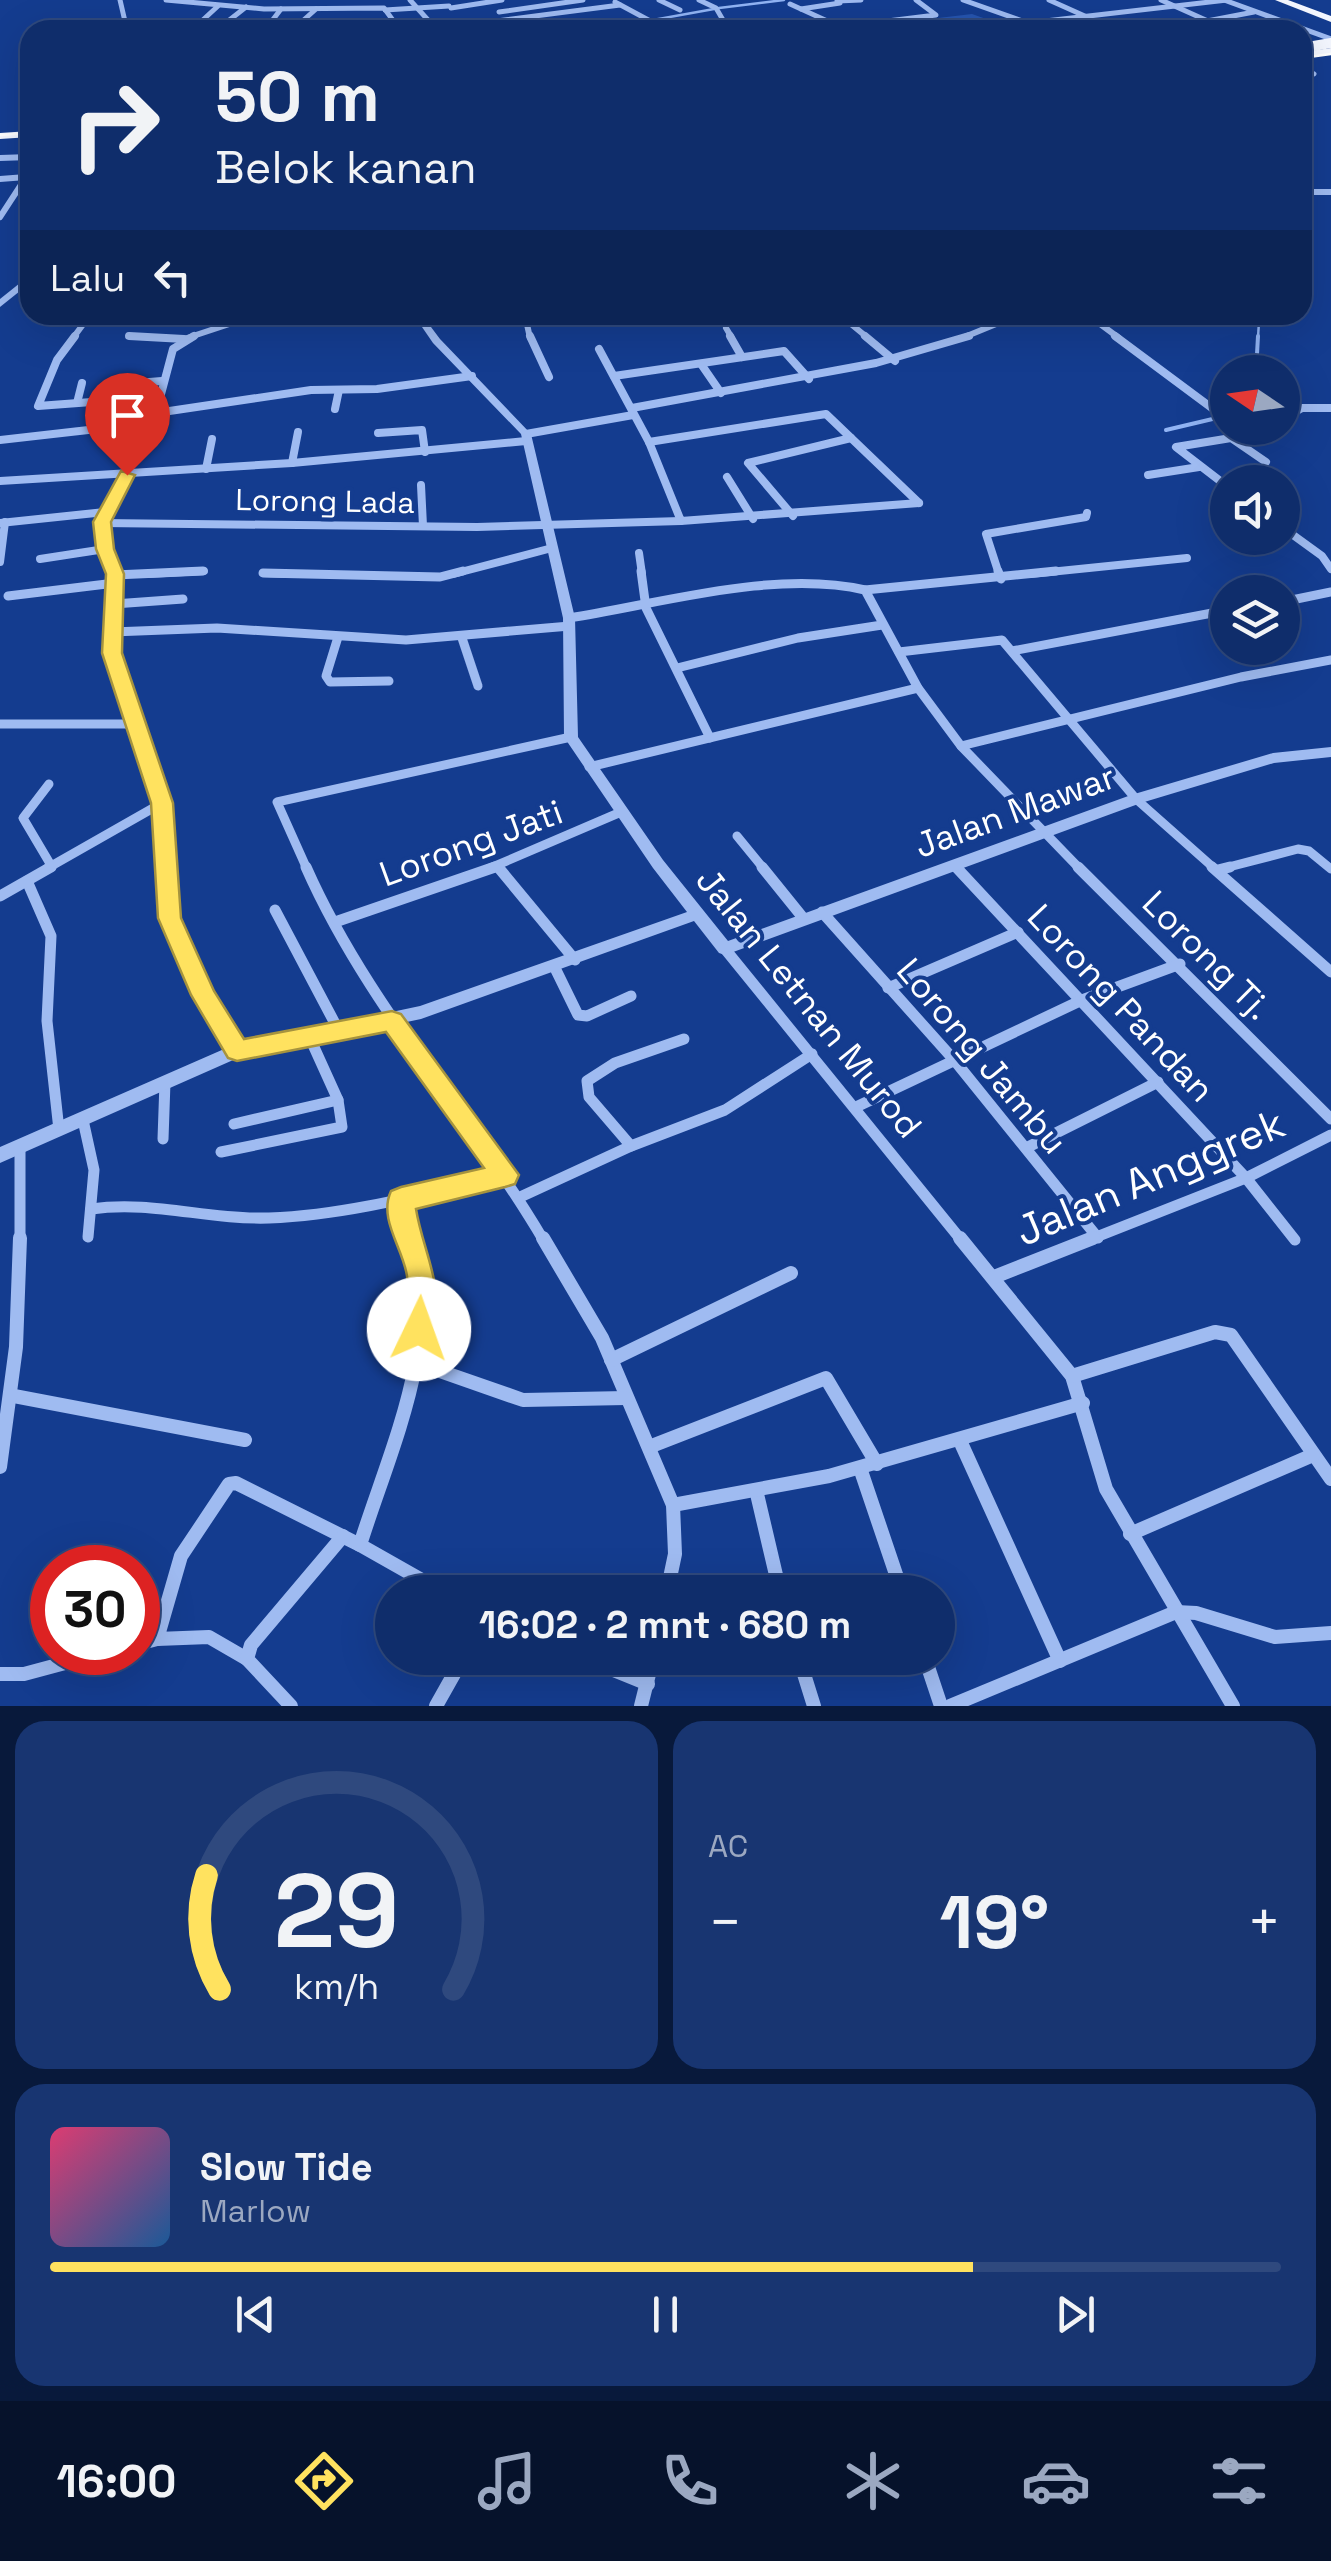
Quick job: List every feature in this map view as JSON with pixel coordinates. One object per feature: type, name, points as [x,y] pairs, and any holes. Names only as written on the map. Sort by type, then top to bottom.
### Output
[{"type":"highway","points":[[1280,0],[1331,17]]},
{"type":"highway","points":[[1291,0],[1331,17]]},
{"type":"street","points":[[170,0],[218,6],[348,10],[450,7],[502,0]]},
{"type":"street","points":[[228,20],[248,0]]},
{"type":"street","points":[[378,0],[393,20]]},
{"type":"street","points":[[410,0],[428,20]]},
{"type":"street","points":[[444,0],[461,20]]},
{"type":"street","points":[[500,12],[583,0]]},
{"type":"street","points":[[611,0],[648,20]]},
{"type":"street","points":[[659,0],[680,10]]},
{"type":"street","points":[[699,0],[716,9],[722,20]]},
{"type":"street","points":[[800,9],[861,0]]},
{"type":"street","points":[[892,20],[936,14],[916,0]]},
{"type":"street","points":[[963,0],[1013,20]]},
{"type":"street","points":[[1049,0],[1088,17]]},
{"type":"street","points":[[1161,0],[1202,20]]},
{"type":"street","points":[[1056,20],[1226,0],[1277,20]]},
{"type":"street","points":[[790,4],[822,20]]},
{"type":"street","points":[[203,20],[218,6]]},
{"type":"street","points":[[598,13],[623,6]]},
{"type":"street","points":[[524,20],[623,6]]},
{"type":"street","points":[[272,20],[281,9]]},
{"type":"street","points":[[304,20],[316,9]]},
{"type":"street","points":[[346,19],[348,10]]},
{"type":"street","points":[[1211,20],[1255,12]]},
{"type":"street","points":[[0,217],[20,186]]},
{"type":"street","points":[[0,199],[12,198]]},
{"type":"street","points":[[0,304],[20,288]]},
{"type":"street","points":[[83,325],[57,360],[37,405],[158,397]]},
{"type":"street","points":[[129,336],[184,339],[225,325]]},
{"type":"street","name":"Jalan Letnan Murod","points":[[428,325],[431,336],[526,437],[569,622],[572,738],[621,812],[725,949],[1072,1376],[1106,1488],[1233,1706]]},
{"type":"street","points":[[529,325],[549,378]]},
{"type":"street","points":[[851,325],[892,361]]},
{"type":"street","points":[[0,480],[292,463],[426,452],[526,437],[632,411],[892,361],[958,343],[997,325]]},
{"type":"street","points":[[1101,325],[1210,406]]},
{"type":"street","points":[[726,328],[742,358]]},
{"type":"street","points":[[184,339],[168,358],[156,413],[104,517],[105,549],[115,579],[112,653],[139,724],[162,803],[170,918],[203,995],[237,1051]]},
{"type":"street","points":[[778,339],[809,380]]},
{"type":"street","points":[[598,350],[649,442],[682,520]]},
{"type":"street","points":[[614,376],[784,351]]},
{"type":"street","points":[[701,364],[721,394]]},
{"type":"street","points":[[156,413],[472,376]]},
{"type":"street","points":[[110,385],[162,381]]},
{"type":"street","points":[[77,403],[82,383]]},
{"type":"street","points":[[335,409],[339,390]]},
{"type":"street","points":[[1300,409],[1331,408]]},
{"type":"street","points":[[649,442],[818,412],[831,417],[852,438]]},
{"type":"street","points":[[0,440],[150,423]]},
{"type":"street","points":[[378,433],[422,430],[426,452]]},
{"type":"street","points":[[292,463],[298,432]]},
{"type":"street","points":[[793,516],[748,462],[852,438]]},
{"type":"street","name":"Lorong Lada","points":[[3,523],[104,517],[423,526],[547,525],[753,520],[920,504],[852,438]]},
{"type":"street","points":[[206,469],[212,439]]},
{"type":"street","points":[[1210,442],[1176,448],[1210,474]]},
{"type":"street","points":[[1241,445],[1266,462]]},
{"type":"street","points":[[1148,475],[1200,467]]},
{"type":"street","points":[[727,477],[753,520]]},
{"type":"street","points":[[421,485],[423,526]]},
{"type":"street","points":[[1001,579],[986,534],[1086,515]]},
{"type":"street","points":[[0,562],[3,523]]},
{"type":"street","points":[[1300,540],[1322,556],[1331,569]]},
{"type":"street","points":[[263,573],[440,577],[552,548]]},
{"type":"street","points":[[40,559],[105,549]]},
{"type":"street","points":[[639,553],[646,608],[710,738]]},
{"type":"street","points":[[112,632],[216,628],[338,637],[462,638],[803,585],[843,584],[865,590],[1186,558]]},
{"type":"street","points":[[8,596],[115,579],[204,571]]},
{"type":"street","name":"Lorong Tj.","points":[[865,590],[918,688],[960,746],[1042,833],[1180,964],[1331,1119]]},
{"type":"street","points":[[1300,598],[1331,592]]},
{"type":"street","points":[[114,604],[183,599]]},
{"type":"street","points":[[1012,650],[1210,613]]},
{"type":"street","points":[[677,668],[798,638],[882,625]]},
{"type":"street","points":[[338,637],[326,676],[330,682],[389,681]]},
{"type":"street","points":[[462,638],[478,686]]},
{"type":"street","points":[[899,652],[1002,640],[1136,799],[1331,972]]},
{"type":"street","points":[[960,746],[1067,718],[1331,660]]},
{"type":"street","points":[[589,767],[918,688]]},
{"type":"street","points":[[0,724],[139,724]]},
{"type":"street","points":[[572,738],[279,801],[313,883],[338,920],[392,1021],[505,1175],[611,1360],[673,1505],[674,1554],[670,1575]]},
{"type":"street","name":"Jalan Mawar","points":[[725,949],[1136,799],[1273,758],[1331,752]]},
{"type":"street","points":[[49,784],[22,818],[52,867]]},
{"type":"street","points":[[0,896],[162,803]]},
{"type":"street","name":"Lorong Jati","points":[[338,920],[498,868],[621,812]]},
{"type":"street","points":[[737,836],[804,919]]},
{"type":"street","points":[[1218,870],[1298,849],[1309,851],[1331,869]]},
{"type":"street","name":"Lorong Pandan","points":[[955,866],[1246,1178],[1295,1240]]},
{"type":"street","points":[[498,868],[575,960]]},
{"type":"street","points":[[27,881],[49,914],[54,944],[47,1019],[59,1130]]},
{"type":"street","points":[[275,910],[339,1031]]},
{"type":"street","name":"Lorong Jambu","points":[[822,912],[955,1061],[1098,1238]]},
{"type":"street","points":[[0,1155],[237,1051],[392,1021],[698,914]]},
{"type":"street","points":[[888,988],[1018,932]]},
{"type":"street","points":[[856,1108],[1082,1000],[1180,964]]},
{"type":"street","points":[[554,966],[578,1015],[588,1016],[631,996]]},
{"type":"street","points":[[221,1152],[340,1128],[338,1100],[309,1036]]},
{"type":"street","points":[[631,1146],[589,1096],[588,1080],[615,1063],[684,1039]]},
{"type":"street","points":[[518,1198],[631,1146],[725,1110],[812,1054]]},
{"type":"street","points":[[162,1138],[165,1082]]},
{"type":"street","points":[[1026,1148],[1158,1082]]},
{"type":"street","points":[[234,1124],[338,1100]]},
{"type":"street","points":[[83,1120],[92,1150],[88,1237]]},
{"type":"street","name":"Jalan Anggrek","points":[[994,1277],[1246,1178],[1331,1135]]},
{"type":"street","points":[[0,1466],[14,1396],[22,1268],[20,1148]]},
{"type":"street","points":[[91,1209],[151,1204],[266,1218],[401,1200],[505,1175]]},
{"type":"street","points":[[360,1545],[414,1362],[422,1276],[406,1232],[401,1200]]},
{"type":"street","points":[[611,1360],[791,1273]]},
{"type":"street","points":[[1072,1376],[1224,1333],[1238,1340],[1331,1479]]},
{"type":"street","points":[[414,1362],[523,1400],[626,1398]]},
{"type":"street","points":[[649,1447],[827,1378],[877,1464]]},
{"type":"street","points":[[14,1396],[246,1440]]},
{"type":"street","points":[[673,1505],[757,1494],[961,1442],[1083,1404]]},
{"type":"street","points":[[961,1442],[1060,1662]]},
{"type":"street","points":[[1130,1534],[1313,1455]]},
{"type":"street","points":[[860,1468],[896,1575]]},
{"type":"street","points":[[160,1626],[175,1562],[187,1536],[231,1483],[344,1536],[413,1575]]},
{"type":"street","points":[[757,1494],[776,1575]]},
{"type":"street","points":[[247,1659],[251,1645],[344,1536]]},
{"type":"street","points":[[950,1706],[1176,1612],[1275,1637],[1331,1633]]},
{"type":"street","points":[[160,1638],[186,1634],[209,1637],[247,1659],[291,1706]]},
{"type":"street","points":[[0,1674],[30,1672]]},
{"type":"street","points":[[436,1706],[454,1675]]},
{"type":"street","points":[[626,1675],[648,1684]]},
{"type":"street","points":[[641,1706],[650,1675]]},
{"type":"street","points":[[804,1675],[814,1706]]},
{"type":"street","points":[[931,1675],[941,1706]]},
{"type":"shaded area","points":[[972,14],[989,20],[921,20]]},
{"type":"waterway","points":[[719,8],[784,0]]},
{"type":"waterway","points":[[653,20],[714,9]]},
{"type":"waterway","points":[[1258,338],[1259,325]]},
{"type":"waterway","points":[[1257,355],[1258,336]]},
{"type":"waterway","points":[[1166,430],[1210,420]]},
{"type":"tram line","points":[[1312,57],[1331,54]]},
{"type":"tram line","points":[[0,135],[20,134]]},
{"type":"route","points":[[127,475],[102,522],[105,549],[115,574],[112,653],[139,724],[162,803],[170,918],[203,995],[237,1051],[392,1021],[505,1175],[401,1200],[406,1232],[422,1276],[419,1329]]}]
